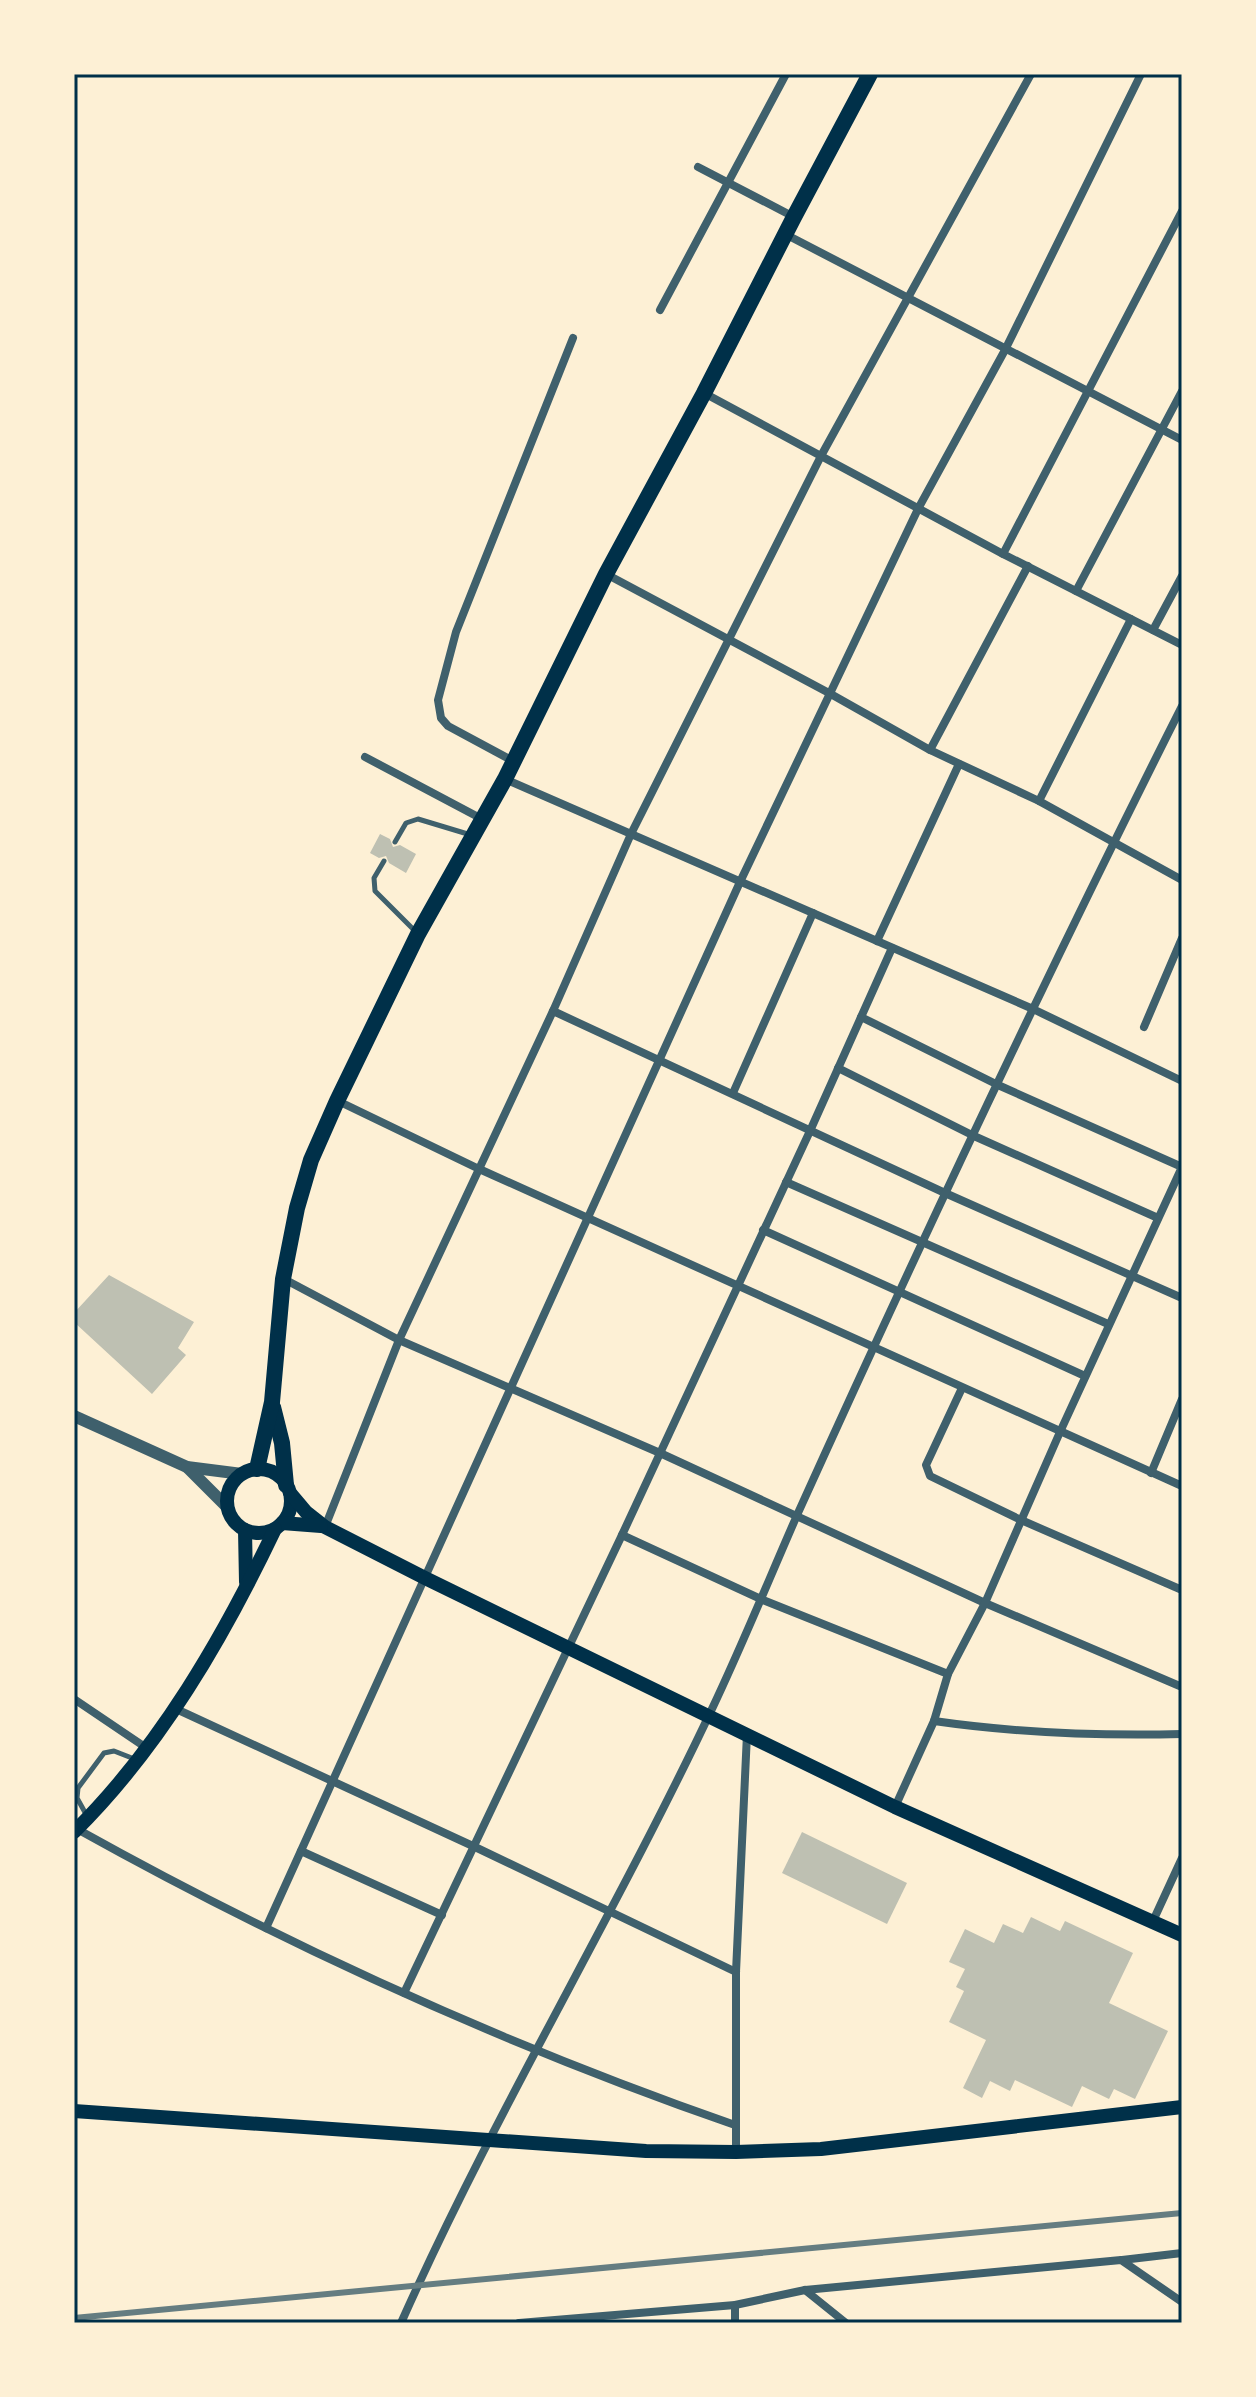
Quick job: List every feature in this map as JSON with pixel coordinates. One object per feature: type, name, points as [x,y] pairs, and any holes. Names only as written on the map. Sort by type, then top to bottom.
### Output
[{"type":"highway","points":[[250,1471],[272,1402],[283,1279],[297,1208],[311,1160],[337,1101],[418,934],[505,779],[606,574],[870,74]]},
{"type":"highway","points":[[272,1402],[282,1443],[288,1489]]},
{"type":"main road","points":[[325,1527],[279,1526],[260,1534],[245,1530],[230,1516],[227,1507],[229,1488],[250,1471],[274,1473],[306,1512],[325,1527],[425,1578],[895,1807],[1182,1935]]},
{"type":"main road","points":[[76,1831],[143,1754],[174,1708],[245,1591],[291,1504],[288,1489]]},
{"type":"main road","points":[[245,1530],[245,1591]]},
{"type":"main road","points":[[74,2111],[646,2151],[736,2152],[821,2149],[1182,2107]]},
{"type":"street","points":[[660,310],[786,74]]},
{"type":"street","points":[[325,1527],[399,1340],[553,1011],[631,834],[821,456],[1031,74]]},
{"type":"street","points":[[266,1928],[740,882],[829,693],[918,509],[1005,350],[1141,74]]},
{"type":"street","points":[[698,167],[794,217]]},
{"type":"street","points":[[1003,554],[1182,211]]},
{"type":"street","points":[[785,234],[1182,440]]},
{"type":"street","points":[[513,761],[448,726],[441,718],[438,700],[456,632],[573,338]]},
{"type":"street","points":[[1076,591],[1182,391]]},
{"type":"street","points":[[704,393],[1003,554],[1182,645]]},
{"type":"street","points":[[930,750],[1028,566]]},
{"type":"street","points":[[606,574],[930,750],[1039,801],[1182,880]]},
{"type":"street","points":[[1153,630],[1182,576]]},
{"type":"street","points":[[1039,801],[1131,619]]},
{"type":"street","points":[[401,2323],[488,2141],[709,1715],[945,1193],[1114,840],[1182,706]]},
{"type":"street","points":[[365,757],[482,819]]},
{"type":"street","points":[[877,941],[959,764]]},
{"type":"street","points":[[505,779],[1033,1009],[1182,1081]]},
{"type":"street","points":[[733,1093],[813,913]]},
{"type":"street","points":[[1144,1027],[1182,938]]},
{"type":"street","points":[[404,1993],[622,1535],[892,948]]},
{"type":"street","points":[[553,1011],[945,1193],[1182,1298]]},
{"type":"street","points":[[861,1017],[998,1085],[1182,1167],[1108,1324],[985,1603],[948,1674],[934,1721],[895,1807]]},
{"type":"street","points":[[838,1068],[974,1136],[1158,1218]]},
{"type":"street","points":[[337,1101],[477,1168],[1182,1486]]},
{"type":"street","points":[[786,1182],[1108,1324]]},
{"type":"street","points":[[763,1230],[1085,1376]]},
{"type":"street","points":[[283,1279],[399,1340],[660,1453],[985,1603],[1182,1687]]},
{"type":"street","points":[[962,1388],[926,1465],[930,1476],[1021,1520],[1182,1590]]},
{"type":"street","points":[[1151,1473],[1182,1399]]},
{"type":"street","points":[[74,1416],[187,1467],[250,1471]]},
{"type":"street","points":[[187,1467],[227,1507]]},
{"type":"street","points":[[622,1535],[763,1600],[948,1674]]},
{"type":"street","points":[[74,1699],[143,1754]]},
{"type":"street","points":[[174,1708],[736,1972]]},
{"type":"street","points":[[934,1721],[1039,1733],[1117,1736],[1182,1734]]},
{"type":"street","points":[[736,2152],[736,1972],[747,1733]]},
{"type":"street","points":[[76,1831],[208,1901],[404,1993],[536,2051],[735,2125]]},
{"type":"street","points":[[301,1851],[442,1915]]},
{"type":"street","points":[[1153,1921],[1182,1858]]},
{"type":"street","points":[[519,2323],[735,2305],[805,2290],[1182,2253]]},
{"type":"street","points":[[1121,2260],[1182,2302]]},
{"type":"street","points":[[805,2290],[846,2323]]},
{"type":"street","points":[[735,2305],[735,2323]]},
{"type":"lane","points":[[395,842],[406,823],[418,819],[472,835]]},
{"type":"lane","points":[[384,861],[374,878],[375,891],[418,934]]},
{"type":"lane","points":[[88,1818],[77,1798],[78,1788],[104,1753],[143,1754]]},
{"type":"building","points":[[380,834],[390,839],[393,847],[400,845],[416,854],[406,873],[389,863],[386,856],[379,858],[370,853]]},
{"type":"building","points":[[109,1275],[194,1322],[178,1348],[186,1355],[152,1394],[74,1322],[74,1313]]},
{"type":"building","points":[[802,1832],[907,1883],[887,1924],[782,1873]]},
{"type":"building","points":[[1031,1917],[1060,1931],[1065,1921],[1133,1953],[1109,2003],[1168,2031],[1135,2099],[1114,2089],[1109,2099],[1082,2086],[1072,2107],[1015,2080],[1010,2091],[990,2081],[982,2098],[963,2088],[986,2040],[949,2022],[964,1991],[956,1987],[965,1969],[949,1962],[965,1929],[994,1943],[1003,1924],[1023,1933]]},
{"type":"railway","points":[[74,2318],[1182,2213]]}]
